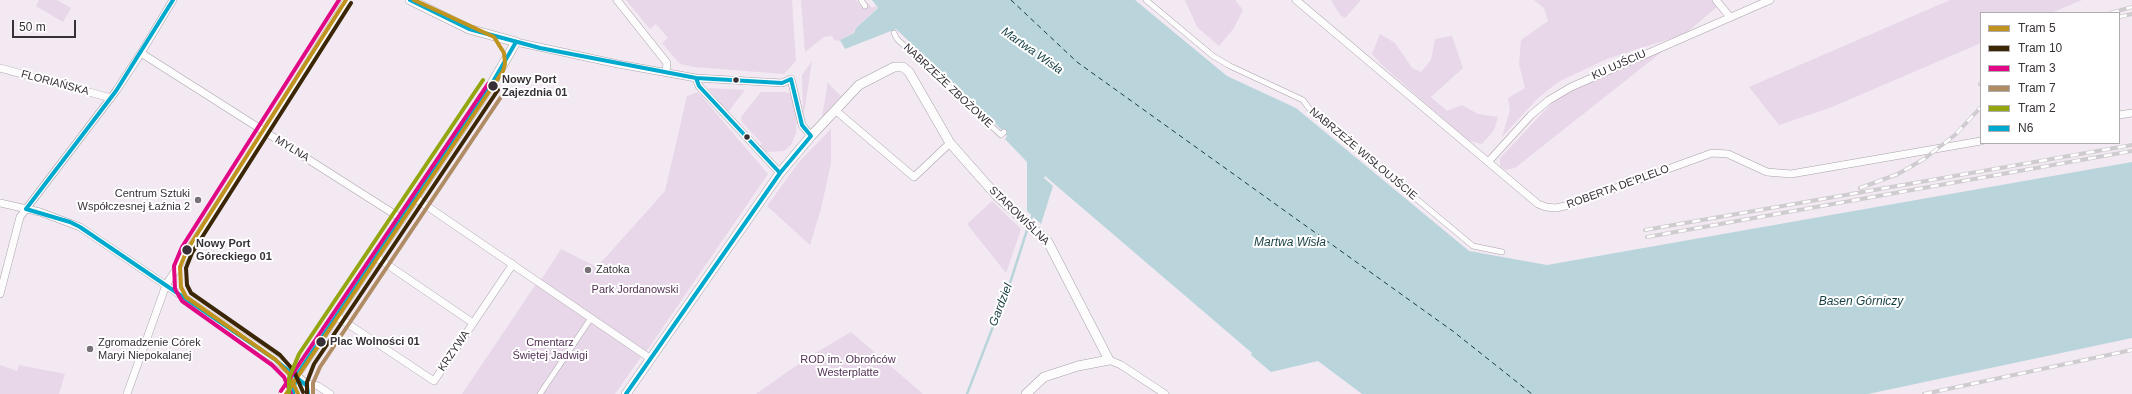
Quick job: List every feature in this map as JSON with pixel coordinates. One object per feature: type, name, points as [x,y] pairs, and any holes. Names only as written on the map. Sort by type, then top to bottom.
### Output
[{"type":"street","points":[[0,294],[20,217],[111,98],[141,54],[172,0]]},
{"type":"street","points":[[127,394],[166,285],[265,132],[347,0]]},
{"type":"street","points":[[410,0],[469,29],[516,42],[696,78],[782,83],[791,79],[802,125],[811,136]]},
{"type":"street","points":[[617,0],[667,63],[666,72]]},
{"type":"street","points":[[861,0],[865,6]]},
{"type":"street","name":"NABRZEŻE WISŁOUJŚCIE","points":[[1146,0],[1213,56],[1230,66],[1303,100],[1311,111],[1473,246],[1502,252]]},
{"type":"street","name":"ROBERTA DE'PLELO","points":[[1296,0],[1489,161],[1538,204],[1556,208],[1569,205],[1712,153],[1728,154],[1767,172],[1791,174],[1980,141]]},
{"type":"street","points":[[1716,0],[1730,17]]},
{"type":"street","name":"KU UJŚCIU","points":[[1489,161],[1531,115],[1554,97],[1607,71],[1770,0]]},
{"type":"street","name":"NABRZEŻE ZBOŻOWE","points":[[894,33],[897,39],[1001,135],[1004,132]]},
{"type":"street","points":[[283,394],[491,85],[516,42]]},
{"type":"street","name":"MYLNA","points":[[141,54],[402,219]]},
{"type":"street","name":"STAROWIŚLNA","points":[[626,394],[780,173],[811,136],[859,85],[894,67],[903,67],[909,72],[950,143],[996,195],[1039,232],[1048,242],[1075,297],[1109,360]]},
{"type":"street","name":"FLORIAŃSKA","points":[[0,68],[111,98]]},
{"type":"street","points":[[696,78],[699,86],[780,173]]},
{"type":"street","points":[[835,110],[914,177],[950,143]]},
{"type":"street","points":[[2120,115],[2132,113]]},
{"type":"street","points":[[416,198],[651,359]]},
{"type":"street","points":[[0,203],[55,217],[80,227],[273,358],[307,386],[308,394]]},
{"type":"street","name":"KRZYWA","points":[[376,257],[473,323]]},
{"type":"street","name":"KRZYWA","points":[[336,316],[434,381],[513,264]]},
{"type":"street","points":[[540,394],[591,318]]},
{"type":"street","points":[[1026,394],[1044,377],[1078,366],[1109,360],[1121,365],[1165,394]]},
{"type":"street","points":[[293,394],[296,376]]},
{"type":"street","points":[[304,383],[318,386],[330,394]]},
{"type":"green space","points":[[39,0],[57,0],[71,8],[63,22],[36,6]]},
{"type":"green space","points":[[626,0],[792,0],[796,61],[784,74],[694,67],[680,64],[662,43],[668,38],[656,24],[650,29]]},
{"type":"green space","points":[[801,0],[856,0],[862,8],[868,3],[872,8],[875,6],[877,8],[856,28],[853,33],[838,41],[834,40],[832,36],[824,37],[805,52]]},
{"type":"green space","points":[[1185,0],[1235,0],[1243,10],[1234,28],[1219,46],[1197,27]]},
{"type":"green space","points":[[1331,0],[1361,0],[1345,18],[1340,15]]},
{"type":"green space","points":[[1534,0],[1713,0],[1718,6],[1685,34],[1607,59],[1558,82],[1538,98],[1502,137],[1510,110],[1508,98],[1525,88],[1519,64],[1521,40],[1548,21],[1544,8]]},
{"type":"green space","points":[[1950,0],[2082,0],[2053,12],[1980,12],[1980,43],[1832,107],[1779,125],[1749,87]]},
{"type":"green space","points":[[1380,34],[1395,43],[1412,68],[1421,72],[1431,60],[1435,39],[1452,36],[1463,68],[1431,97],[1447,111],[1462,105],[1478,114],[1498,117],[1494,130],[1482,144],[1469,141],[1384,67],[1372,54]]},
{"type":"green space","points":[[1668,47],[1515,168],[1505,170],[1500,166],[1500,158],[1552,103],[1569,91]]},
{"type":"green space","points":[[812,61],[804,113],[803,116],[802,75]]},
{"type":"green space","points":[[827,82],[841,96],[822,117],[827,88]]},
{"type":"green space","points":[[708,88],[745,90],[728,112]]},
{"type":"green space","name":"Park Jordanowski","points":[[698,92],[768,174],[646,352],[541,280],[561,249],[597,267],[665,191],[687,96]]},
{"type":"green space","points":[[761,92],[786,92],[790,94],[795,102],[797,112],[796,133],[791,145],[784,151],[767,152],[760,146],[762,144],[742,122],[741,117]]},
{"type":"green space","points":[[831,129],[831,163],[821,209],[810,245],[767,206],[799,162]]},
{"type":"green space","points":[[992,201],[1021,229],[1006,273],[967,224]]},
{"type":"green space","name":"Cmentarz Świętej Jadwigi","points":[[536,284],[641,357],[615,394],[462,394]]},
{"type":"green space","name":"ROD im. Obrońców Westerplatte","points":[[851,332],[923,394],[756,394],[807,358]]},
{"type":"green space","points":[[0,365],[17,371],[19,365],[65,374],[59,394],[0,394]]},
{"type":"water","name":"Martwa Wisła","points":[[872,0],[1135,0],[1227,76],[1296,108],[1469,251],[1547,265],[2132,162],[2132,338],[1868,394],[1362,394],[1318,361],[1271,372],[1251,355],[1252,353],[1045,176],[1044,178],[1053,186],[1041,224],[1027,211],[1027,162],[1005,139],[1007,136],[1004,132],[896,29],[845,49],[840,40],[854,33],[856,28],[878,8]]},
{"type":"waterway","name":"Gardziel","points":[[1030,223],[1032,216]]},
{"type":"waterway","name":"Gardziel","points":[[967,394],[1011,280],[1028,227]]},
{"type":"ferry route","points":[[1011,0],[1077,62],[1454,332],[1532,394]]},
{"type":"railway","points":[[2114,12],[2132,7]]},
{"type":"railway","points":[[2120,17],[2132,14]]},
{"type":"railway","points":[[1860,188],[1898,174],[1924,159],[1955,135],[1980,108]]},
{"type":"railway","points":[[1645,230],[2132,145]]},
{"type":"railway","points":[[1647,237],[2132,151]]},
{"type":"railway","points":[[1924,394],[2132,350]]},
{"type":"tram line","name":"3","points":[[291,394],[284,377],[272,365],[182,301],[175,289],[174,266],[182,247],[339,0]]},
{"type":"tram line","name":"5","points":[[298,394],[289,374],[276,360],[186,297],[181,287],[180,267],[187,250],[346,0]]},
{"type":"tram line","name":"5","points":[[286,394],[503,71],[505,64],[504,53],[494,37],[414,0]]},
{"type":"tram line","name":"10","points":[[303,392],[294,371],[280,355],[191,293],[187,285],[186,268],[192,253],[351,3]]},
{"type":"tram line","name":"2","points":[[289,394],[289,378],[299,354],[483,80]]},
{"type":"tram line","name":"3","points":[[281,391],[488,84]]},
{"type":"tram line","name":"10","points":[[307,394],[307,382],[314,364],[498,90]]},
{"type":"tram line","name":"7","points":[[313,394],[313,383],[320,367],[503,94]]},
{"type":"transit line","name":"N6","points":[[26,209],[116,91],[173,0]]},
{"type":"transit line","name":"N6","points":[[410,0],[469,29],[540,48],[696,78],[782,83],[791,79],[802,125],[811,136],[780,173],[626,394]]},
{"type":"transit line","name":"N6","points":[[293,394],[296,376],[491,85],[516,42]]},
{"type":"transit line","name":"N6","points":[[696,78],[699,86],[780,173]]},
{"type":"transit line","name":"N6","points":[[26,209],[70,222],[80,227],[273,358],[307,386],[308,394]]},
{"type":"place","name":"Nowy Port Zajezdnia 01","points":[[493,86]]},
{"type":"place","name":"Centrum Sztuki Współczesnej Łaźnia 2","points":[[198,200]]},
{"type":"place","name":"Nowy Port Góreckiego 01","points":[[187,250]]},
{"type":"place","name":"Zatoka","points":[[588,270]]},
{"type":"place","name":"Plac Wolności 01","points":[[321,342]]},
{"type":"place","name":"Zgromadzenie Córek Maryi Niepokalanej","points":[[90,349]]},
{"type":"water label","name":"Basen Górniczy","points":[[1861,302]]}]
